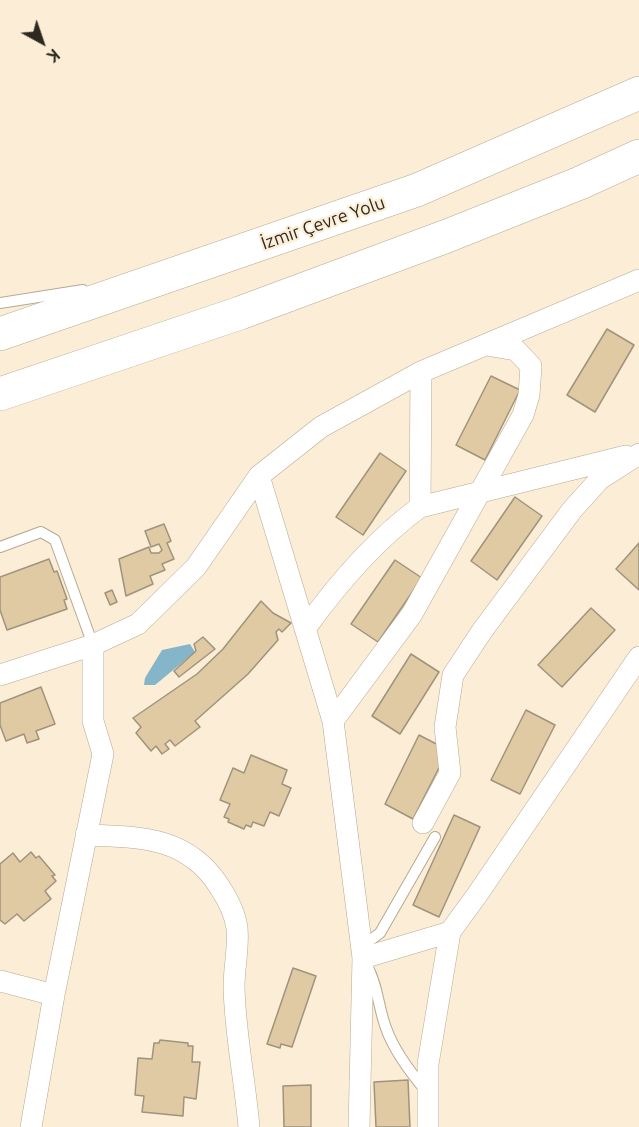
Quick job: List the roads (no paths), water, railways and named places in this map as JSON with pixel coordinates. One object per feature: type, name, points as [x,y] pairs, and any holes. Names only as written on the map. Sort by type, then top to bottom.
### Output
[{"type":"highway","name":"İzmir Çevre Yolu","points":[[0,334],[417,190],[639,93]]},
{"type":"highway","points":[[0,394],[240,313],[580,183],[639,156]]},
{"type":"street","points":[[0,675],[93,645],[138,624],[196,567],[259,476],[321,427],[421,372],[639,280]]},
{"type":"street","points":[[333,721],[412,614],[523,415],[532,378],[531,366],[516,350],[485,345]]},
{"type":"street","points":[[420,507],[421,372]]},
{"type":"street","points":[[305,629],[351,569],[400,522],[420,507],[639,453]]},
{"type":"street","points":[[429,830],[450,773],[445,727],[453,675],[482,631],[572,510],[600,479],[639,453]]},
{"type":"street","points":[[259,476],[333,721],[362,952],[359,1127]]},
{"type":"street","points":[[31,1127],[54,995],[103,753],[93,721],[93,645]]},
{"type":"street","points":[[428,1127],[428,1064],[450,932],[639,657]]},
{"type":"street","points":[[86,835],[142,837],[169,844],[195,859],[214,878],[229,900],[237,927],[234,987],[249,1127]]},
{"type":"street","points":[[362,952],[450,932]]},
{"type":"street","points":[[0,981],[54,995]]},
{"type":"lane","points":[[0,303],[29,300],[193,269]]},
{"type":"lane","points":[[0,547],[41,532],[55,540],[93,645]]},
{"type":"lane","points":[[428,1093],[405,1065],[387,1031],[376,981],[362,952],[380,933],[429,830]]},
{"type":"water","points":[[190,644],[195,652],[155,685],[144,685],[145,678],[162,650]]}]
